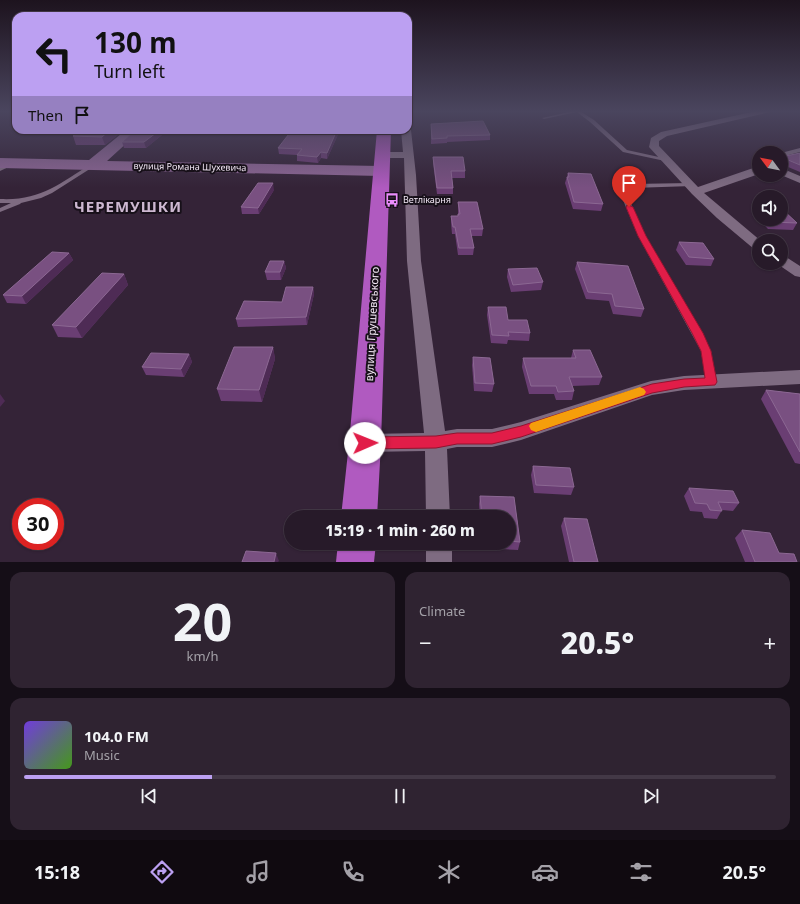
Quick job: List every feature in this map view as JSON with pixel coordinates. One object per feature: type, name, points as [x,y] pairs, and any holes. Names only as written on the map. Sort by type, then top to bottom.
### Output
[{"type":"highway","name":"вулиця Грушевського","points":[[360,510],[384,136]]},
{"type":"highway","points":[[355,562],[356,550]]},
{"type":"street","points":[[93,165],[127,136]]},
{"type":"street","points":[[407,136],[414,261],[436,442],[438,510]]},
{"type":"street","points":[[661,136],[654,140],[654,146],[665,159],[721,215],[752,240]]},
{"type":"street","points":[[382,163],[409,155]]},
{"type":"street","name":"вулиця Романа Шухевича","points":[[4,165],[382,163]]},
{"type":"street","points":[[693,188],[752,172]]},
{"type":"street","points":[[788,174],[800,180]]},
{"type":"street","points":[[788,265],[800,273]]},
{"type":"street","points":[[365,443],[436,442],[457,438],[492,438],[521,431],[652,388],[684,383],[800,377]]},
{"type":"street","points":[[439,550],[439,562]]},
{"type":"lane","points":[[608,136],[626,151],[665,159]]},
{"type":"lane","points":[[788,153],[800,150]]},
{"type":"lane","points":[[0,210],[20,202],[38,198],[58,188],[93,165]]},
{"type":"lane","points":[[693,188],[631,186],[625,188],[623,192],[642,236],[698,333],[706,351],[711,382]]},
{"type":"lane","points":[[0,201],[20,202]]},
{"type":"building","points":[[128,136],[152,136],[144,142],[122,142]]},
{"type":"building","points":[[287,136],[334,136],[327,153],[321,152],[317,157],[297,155],[302,149],[278,148]]},
{"type":"building","points":[[432,136],[447,136],[447,138],[432,139]]},
{"type":"building","points":[[800,153],[800,165],[788,160],[788,156]]},
{"type":"building","points":[[433,157],[463,157],[465,171],[451,171],[453,188],[437,188]]},
{"type":"building","points":[[568,173],[591,174],[603,204],[574,202],[567,177],[569,177]]},
{"type":"building","points":[[258,183],[273,183],[258,208],[241,207]]},
{"type":"building","points":[[458,202],[477,202],[483,229],[470,229],[474,248],[459,248],[455,227],[453,227],[451,216],[458,216],[458,214],[460,214]]},
{"type":"building","points":[[788,215],[797,223],[788,223]]},
{"type":"building","points":[[679,242],[703,243],[714,259],[689,257]]},
{"type":"building","points":[[52,252],[69,253],[22,296],[3,295]]},
{"type":"building","points":[[270,261],[284,261],[280,272],[265,272]]},
{"type":"building","points":[[577,262],[628,266],[644,309],[615,306],[612,294],[588,292]]},
{"type":"building","points":[[537,268],[543,282],[513,285],[508,269]]},
{"type":"building","points":[[102,273],[124,274],[76,327],[52,325]]},
{"type":"building","points":[[286,287],[313,287],[306,317],[236,319],[244,301],[282,302]]},
{"type":"building","points":[[488,307],[506,307],[508,320],[527,320],[530,333],[508,332],[509,336],[492,335]]},
{"type":"building","points":[[234,347],[273,347],[259,390],[217,389]]},
{"type":"building","points":[[573,350],[590,350],[602,377],[569,377],[574,391],[558,392],[556,386],[531,386],[523,358],[576,358]]},
{"type":"building","points":[[151,353],[189,354],[181,369],[142,367]]},
{"type":"building","points":[[473,357],[490,358],[494,384],[475,383]]},
{"type":"building","points":[[766,390],[800,394],[800,452]]},
{"type":"building","points":[[533,466],[570,468],[574,487],[536,485]]},
{"type":"building","points":[[689,488],[733,491],[739,503],[718,502],[722,511],[710,510],[707,504],[695,503]]},
{"type":"building","points":[[480,496],[514,497],[516,510],[481,510]]},
{"type":"building","points":[[516,512],[520,542],[516,542]]},
{"type":"building","points":[[564,518],[587,519],[598,562],[574,562]]},
{"type":"building","points":[[742,530],[770,533],[779,553],[794,554],[797,562],[755,562]]},
{"type":"building","points":[[246,551],[276,553],[274,562],[242,562]]},
{"type":"slow traffic","points":[[536,426],[640,392]]},
{"type":"place","name":"Ветлікарня","points":[[392,200]]},
{"type":"district","name":"ЧЕРЕМУШКИ","points":[[128,207]]},
{"type":"route","points":[[365,443],[436,442],[457,438],[492,438],[521,431],[652,388],[684,383],[711,382],[706,351],[698,333],[642,236],[629,207]]}]
